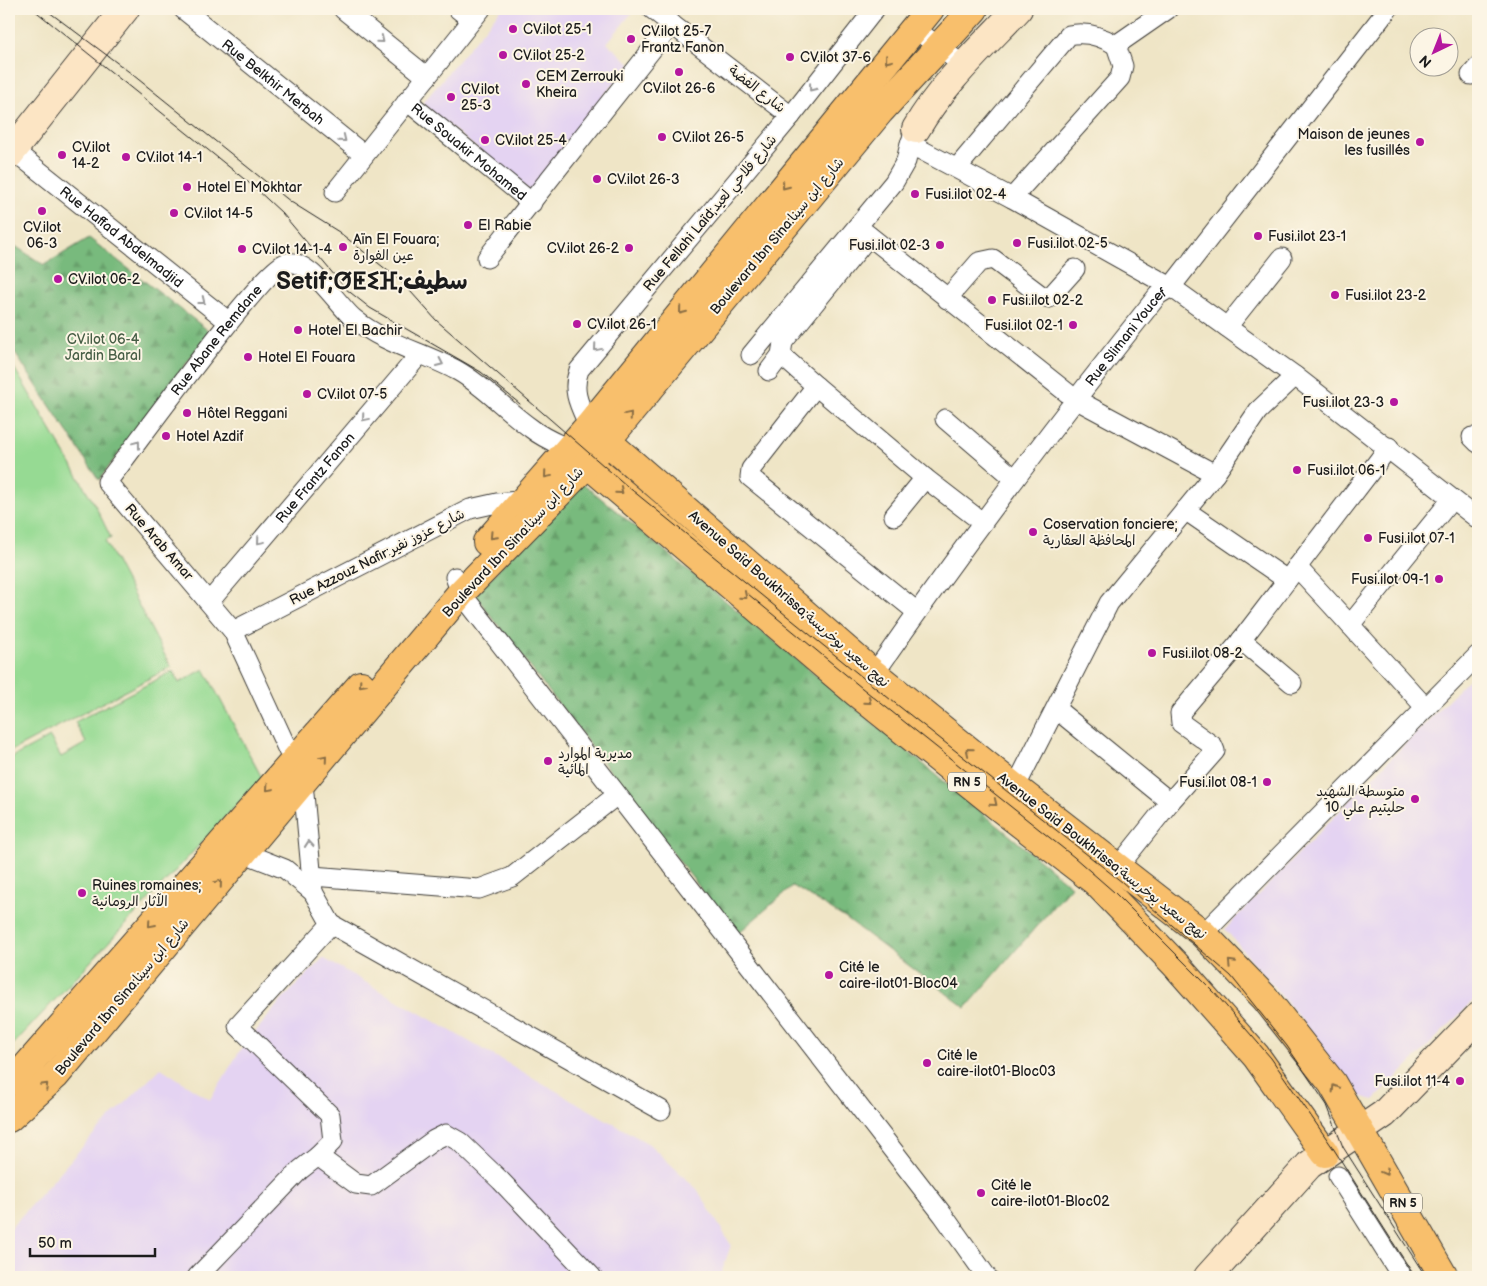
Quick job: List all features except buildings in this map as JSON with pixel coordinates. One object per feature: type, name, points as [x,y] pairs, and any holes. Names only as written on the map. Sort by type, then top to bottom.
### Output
[{"type":"main road","name":"Boulevard Ibn Sina:شارع ابن سينا","points":[[9,1118],[55,1076],[244,853],[299,765],[458,585],[578,456],[880,111],[974,9]]},
{"type":"main road","name":"Boulevard Ibn Sina:شارع ابن سينا","points":[[598,433],[922,18]]},
{"type":"main road","name":"Avenue Saïd Boukhrissa;نهج سعيد بوخريسة","points":[[598,433],[874,674],[1015,788],[1203,934],[1265,998],[1296,1034],[1332,1083],[1361,1129],[1444,1277]]},
{"type":"main road","name":"Boulevard Ibn Sina:شارع ابن سينا","points":[[458,585],[526,500],[578,456]]},
{"type":"main road","name":"Avenue Saïd Boukhrissa;نهج سعيد بوخريسة","points":[[578,456],[857,693],[998,807],[1096,882],[1175,964],[1256,1056],[1325,1153]]},
{"type":"main road","points":[[9,1082],[19,1075],[299,765]]},
{"type":"street","points":[[10,151],[125,9]]},
{"type":"street","name":"Rue Belkhir Merbah","points":[[182,9],[364,155]]},
{"type":"street","points":[[343,9],[427,77]]},
{"type":"street","name":"شارع الفضة","points":[[652,9],[791,116]]},
{"type":"street","name":"Rue Fellahi Laïd;شارع فلاحي لعيد","points":[[598,433],[577,400],[575,389],[579,370],[791,116],[875,9]]},
{"type":"street","points":[[769,371],[781,355],[783,342],[863,231],[894,182],[906,161],[913,137],[924,116],[964,66],[1018,9]]},
{"type":"street","points":[[1116,45],[1168,9]]},
{"type":"street","name":"Rue Slimani Youcef","points":[[874,674],[982,522],[1075,400],[1158,295],[1171,287],[1388,9]]},
{"type":"street","points":[[335,192],[427,77],[471,13]]},
{"type":"street","points":[[922,18],[938,48],[964,66]]},
{"type":"street","points":[[487,258],[672,24]]},
{"type":"street","points":[[957,168],[1069,35],[1080,33],[1094,35],[1116,45],[1123,66],[1120,78],[1012,198]]},
{"type":"street","name":"Rue Souakir Mohamed","points":[[407,101],[532,203]]},
{"type":"street","points":[[913,137],[957,168],[1171,287],[1295,376],[1389,447],[1478,519]]},
{"type":"street","name":"Rue Haffad Abdelmadjid","points":[[10,151],[229,322]]},
{"type":"street","points":[[863,231],[1075,400],[1215,474]]},
{"type":"street","points":[[751,355],[863,231]]},
{"type":"street","points":[[1227,327],[1282,258]]},
{"type":"street","points":[[947,299],[979,262],[984,260],[993,259],[1042,296],[1049,298],[1075,269]]},
{"type":"street","name":"Rue Abane Remdane","points":[[107,482],[229,322],[278,266],[292,262],[306,267],[342,308],[365,327],[391,343],[442,363],[474,382],[531,429],[578,456]]},
{"type":"street","name":"Rue Frantz Fanon","points":[[210,601],[420,354]]},
{"type":"street","points":[[781,355],[925,478],[982,522]]},
{"type":"street","points":[[1015,788],[1099,620],[1109,604],[1215,474],[1258,411],[1295,376]]},
{"type":"street","points":[[816,386],[759,446],[750,469],[750,477],[917,612]]},
{"type":"street","points":[[945,419],[1015,479]]},
{"type":"street","points":[[1118,867],[1170,802],[1215,751],[1213,746],[1181,723],[1180,713],[1241,640],[1389,447]]},
{"type":"street","points":[[894,516],[925,478]]},
{"type":"street","name":"Rue Arab Amar","points":[[107,482],[210,601],[233,631],[299,765],[312,884]]},
{"type":"street","points":[[1350,625],[1452,499]]},
{"type":"street","name":"Rue Azzouz Nafir;شارع عزوز نفير","points":[[233,631],[470,509],[526,500]]},
{"type":"street","points":[[1185,510],[1292,573],[1350,625],[1426,708]]},
{"type":"street","points":[[458,585],[617,795],[943,1215],[987,1277]]},
{"type":"street","points":[[1241,640],[1292,684]]},
{"type":"street","points":[[1203,934],[1478,655]]},
{"type":"street","points":[[1056,709],[1170,802]]},
{"type":"street","points":[[244,853],[285,869],[312,884],[479,889],[512,876],[617,795]]},
{"type":"street","points":[[312,884],[331,924],[661,1110]]},
{"type":"street","points":[[197,1277],[300,1170],[333,1141],[330,1115],[238,1026],[331,924]]},
{"type":"street","points":[[1208,1277],[1309,1164],[1384,1114],[1478,1017]]},
{"type":"street","points":[[318,1156],[356,1184],[371,1186],[434,1140],[446,1134],[460,1142],[501,1181],[592,1277]]},
{"type":"street","points":[[1338,1176],[1402,1277]]},
{"type":"shaded area","name":"CEM Zerrouki Kheira","points":[[501,9],[635,9],[607,43],[631,64],[593,108],[568,149],[532,193],[422,104]]},
{"type":"shaded area","name":"متوسطة الشهيد حليتيم علي 10","points":[[1478,669],[1478,996],[1374,1100],[1355,1095],[1301,1019],[1225,929]]},
{"type":"shaded area","points":[[323,958],[649,1144],[697,1189],[731,1245],[720,1277],[19,1277],[9,1266],[9,1230],[92,1136],[161,1068],[210,1100],[239,1052],[279,1003]]},
{"type":"green space","name":"CV.ilot 06-4 Jardin Baral","points":[[89,238],[210,332],[99,480],[9,344],[9,242],[44,265]]},
{"type":"green space","points":[[9,359],[95,505],[111,538],[105,541],[171,667],[9,752]]},
{"type":"green space","points":[[580,481],[1071,886],[966,1008],[845,918],[793,886],[736,935],[475,595]]},
{"type":"green space","name":"Ruines romaines; الآثار الرومانية","points":[[204,669],[262,778],[9,1049],[9,759],[50,737],[61,757],[86,743],[75,722],[173,671],[179,683]]},
{"type":"tram line","points":[[33,9],[254,187],[282,213],[346,289],[370,308],[481,372],[520,404]]},
{"type":"tram line","points":[[45,9],[128,71],[291,202],[339,232],[402,282],[436,320],[627,486],[867,681],[1122,882],[1231,976],[1287,1046],[1327,1105],[1343,1147],[1426,1277]]},
{"type":"tram line","points":[[748,594],[862,688],[1074,857],[1114,892],[1214,992],[1271,1058],[1333,1148],[1415,1277]]},
{"type":"place","name":"CV.ilot 25-1","points":[[513,29]]},
{"type":"place","name":"CV.ilot 25-7 Frantz Fanon","points":[[631,39]]},
{"type":"place","name":"CV.ilot 25-2","points":[[503,55]]},
{"type":"place","name":"CV.ilot 37-6","points":[[790,57]]},
{"type":"place","name":"CV.ilot 26-6","points":[[679,72]]},
{"type":"place","name":"CEM Zerrouki Kheira","points":[[526,84]]},
{"type":"place","name":"CV.ilot 25-3","points":[[451,97]]},
{"type":"place","name":"CV.ilot 26-5","points":[[662,137]]},
{"type":"place","name":"CV.ilot 25-4","points":[[485,140]]},
{"type":"place","name":"Maison de jeunes les fusillés","points":[[1420,142]]},
{"type":"place","name":"CV.ilot 14-2","points":[[62,155]]},
{"type":"place","name":"CV.ilot 14-1","points":[[126,157]]},
{"type":"place","name":"CV.ilot 26-3","points":[[597,179]]},
{"type":"place","name":"Hotel El Mokhtar","points":[[187,187]]},
{"type":"place","name":"Fusi.ilot 02-4","points":[[915,194]]},
{"type":"place","name":"CV.ilot 06-3","points":[[42,211]]},
{"type":"place","name":"CV.ilot 14-5","points":[[174,213]]},
{"type":"place","name":"El Rabie","points":[[468,225]]},
{"type":"place","name":"Fusi.ilot 23-1","points":[[1258,236]]},
{"type":"place","name":"Fusi.ilot 02-5","points":[[1017,243]]},
{"type":"place","name":"Fusi.ilot 02-3","points":[[940,245]]},
{"type":"place","name":"Aïn El Fouara; عين الفوارة","points":[[343,247]]},
{"type":"place","name":"CV.ilot 26-2","points":[[629,248]]},
{"type":"place","name":"CV.ilot 14-1-4","points":[[242,249]]},
{"type":"place","name":"CV.ilot 06-2","points":[[58,279]]},
{"type":"place","name":"Fusi.ilot 23-2","points":[[1335,295]]},
{"type":"place","name":"Fusi.ilot 02-2","points":[[992,300]]},
{"type":"place","name":"CV.ilot 26-1","points":[[577,324]]},
{"type":"place","name":"Fusi.ilot 02-1","points":[[1073,325]]},
{"type":"place","name":"Hotel El Bachir","points":[[298,330]]},
{"type":"place","name":"Hotel El Fouara","points":[[248,357]]},
{"type":"place","name":"CV.ilot 07-5","points":[[307,394]]},
{"type":"place","name":"Fusi.ilot 23-3","points":[[1394,402]]},
{"type":"place","name":"Hôtel Reggani","points":[[187,413]]},
{"type":"place","name":"Hotel Azdif","points":[[166,436]]},
{"type":"place","name":"Fusi.ilot 06-1","points":[[1297,470]]},
{"type":"place","name":"Coservation fonciere; المحافظة العقارية","points":[[1033,532]]},
{"type":"place","name":"Fusi.ilot 07-1","points":[[1368,538]]},
{"type":"place","name":"Fusi.ilot 09-1","points":[[1439,579]]},
{"type":"place","name":"Fusi.ilot 08-2","points":[[1152,653]]},
{"type":"place","name":"مديرية الموارد المائية","points":[[548,761]]},
{"type":"place","name":"Fusi.ilot 08-1","points":[[1267,782]]},
{"type":"place","name":"متوسطة الشهيد حليتيم علي 10","points":[[1415,799]]},
{"type":"place","name":"Ruines romaines; الآثار الرومانية","points":[[82,893]]},
{"type":"place","name":"Cité le caire-ilot01-Bloc04","points":[[829,975]]},
{"type":"place","name":"Cité le caire-ilot01-Bloc03","points":[[927,1063]]},
{"type":"place","name":"Fusi.ilot 11-4","points":[[1460,1081]]},
{"type":"place","name":"Cité le caire-ilot01-Bloc02","points":[[981,1193]]},
{"type":"district","name":"Setif;ⵚⵟⵉⴼ;سطيف","points":[[372,281]]}]
